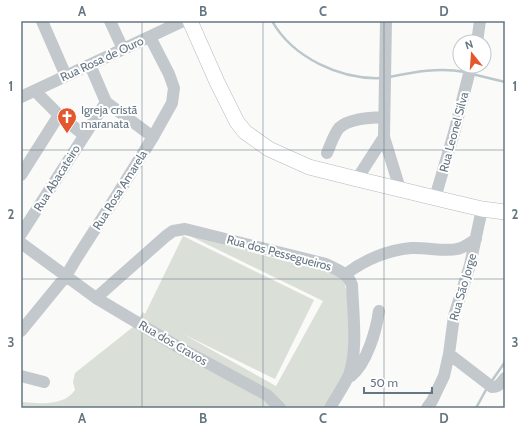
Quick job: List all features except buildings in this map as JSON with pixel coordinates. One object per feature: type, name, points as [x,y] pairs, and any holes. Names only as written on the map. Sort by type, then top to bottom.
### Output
[{"type":"main road","points":[[190,21],[237,122],[246,132],[269,149],[310,167],[482,209],[505,212]]},
{"type":"street","points":[[42,21],[66,76]]},
{"type":"street","points":[[110,21],[123,49]]},
{"type":"street","name":"Rua Rosa de Ouro","points":[[21,97],[183,21]]},
{"type":"street","points":[[386,21],[384,137],[400,189]]},
{"type":"street","points":[[479,34],[480,21]]},
{"type":"street","name":"Rua Rosa Amarela","points":[[21,331],[66,276],[153,137],[172,103],[174,88],[169,74],[150,37]]},
{"type":"street","points":[[90,65],[106,102],[153,137]]},
{"type":"street","name":"Rua Leonel Silva","points":[[435,198],[469,74]]},
{"type":"street","points":[[35,91],[59,115],[84,135]]},
{"type":"street","name":"Rua Abacateiro","points":[[21,234],[106,102]]},
{"type":"street","points":[[21,175],[59,115]]},
{"type":"street","points":[[327,153],[339,129],[345,125],[352,122],[384,117]]},
{"type":"street","points":[[358,179],[384,137]]},
{"type":"street","name":"Rua São Jorge","points":[[426,408],[432,401],[444,376],[449,354],[454,316],[470,265],[482,209]]},
{"type":"street","name":"Rua dos Pessegueiros","points":[[96,298],[166,236],[179,229],[185,229],[326,264],[346,274],[350,278],[352,285],[354,350],[347,379],[330,408]]},
{"type":"street","points":[[346,274],[355,266],[398,250],[412,248],[457,250],[476,239]]},
{"type":"street","name":"Rua dos Cravos","points":[[21,243],[96,298],[180,348],[267,395],[280,408]]},
{"type":"street","points":[[347,379],[353,374],[370,346],[376,328],[379,311]]},
{"type":"street","points":[[449,354],[492,386],[497,387],[505,378]]},
{"type":"street","points":[[21,376],[44,382]]},
{"type":"shaded area","points":[[183,236],[314,300],[275,379],[183,334],[276,386],[323,301],[190,236],[281,260],[335,272],[343,278],[351,318],[347,371],[332,397],[323,408],[21,408],[21,402],[58,402],[70,395],[75,390],[73,382],[75,373],[133,327],[143,312],[145,314]]},
{"type":"waterway","points":[[272,21],[292,46],[305,56],[320,64],[335,71],[350,75],[366,78],[382,78]]},
{"type":"waterway","points":[[389,77],[436,70],[452,71]]},
{"type":"waterway","points":[[472,74],[505,82]]},
{"type":"waterway","points":[[491,382],[505,362]]},
{"type":"waterway","points":[[476,408],[487,388]]},
{"type":"place","name":"Igreja cristã maranata","points":[[67,134]]}]
